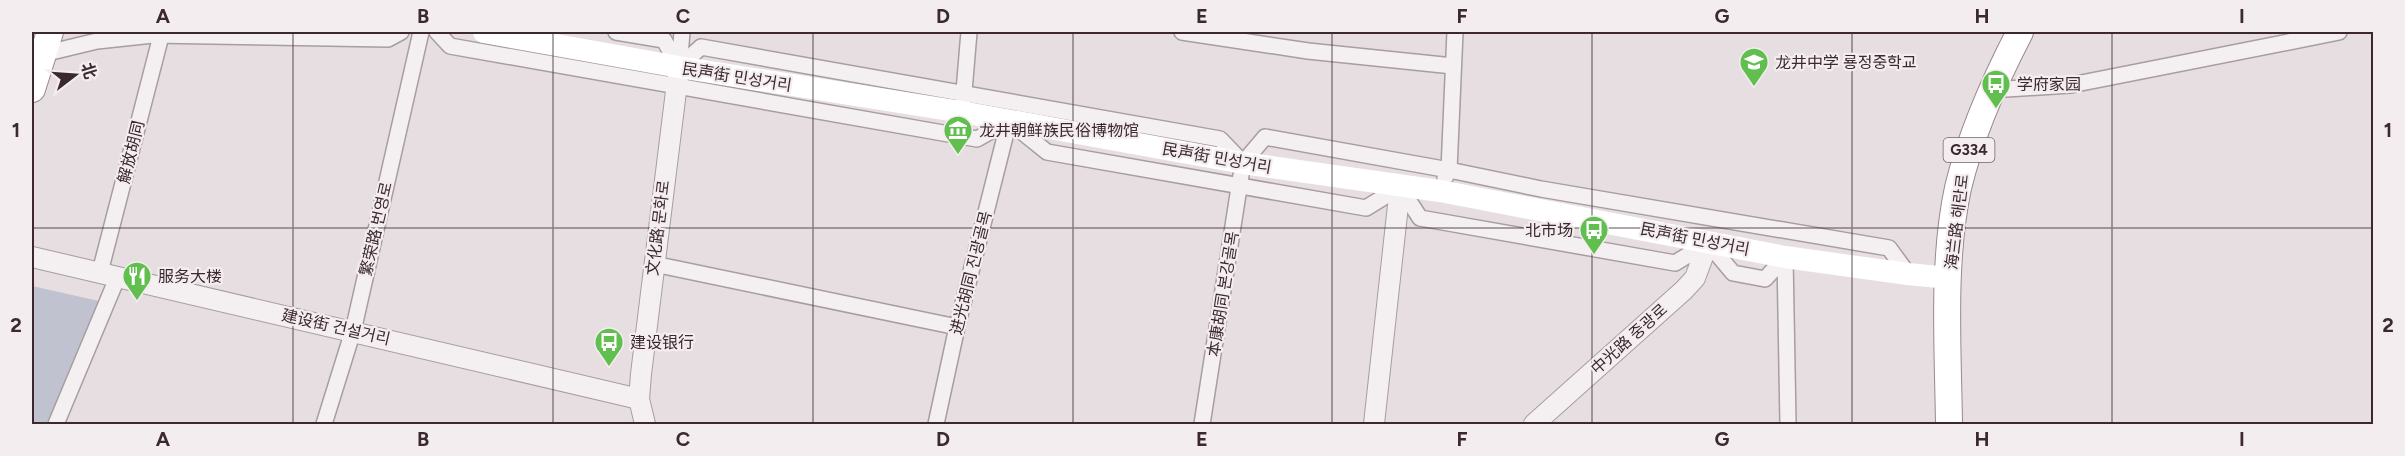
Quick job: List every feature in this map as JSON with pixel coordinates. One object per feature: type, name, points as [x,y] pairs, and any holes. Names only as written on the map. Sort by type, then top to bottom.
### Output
[{"type":"highway","name":"海兰路 해란로","points":[[1949,424],[1947,332],[1936,237],[1961,122],[2002,32]]},
{"type":"highway","name":"海兰路 해란로","points":[[1935,424],[1941,277],[1958,190],[1980,116],[2020,32]]},
{"type":"highway","points":[[32,89],[40,39]]},
{"type":"main road","name":"民声街 민성거리","points":[[484,32],[677,76],[963,103],[1009,121],[1243,163],[1400,187],[1539,199],[1708,243],[1785,257],[1941,277]]},
{"type":"street","points":[[40,39],[97,41],[161,33],[388,39],[401,32]]},
{"type":"street","name":"繁荣路 번영로","points":[[324,424],[353,331],[422,32]]},
{"type":"street","points":[[437,32],[450,46],[677,76],[977,139],[1009,121],[1047,152],[1366,208],[1400,187]]},
{"type":"street","points":[[616,32],[664,40],[677,76]]},
{"type":"street","name":"文化路 문화로","points":[[645,424],[639,399],[682,32]]},
{"type":"street","points":[[969,32],[963,103],[1220,139],[1243,163],[1265,137],[1449,170],[1539,199],[1889,248],[1908,274]]},
{"type":"street","points":[[1182,32],[1308,51],[1454,66]]},
{"type":"street","points":[[1440,191],[1449,170],[1455,32]]},
{"type":"street","points":[[1991,90],[2071,85],[2339,32]]},
{"type":"street","name":"解放胡同","points":[[56,424],[109,274],[161,33]]},
{"type":"street","name":"进光胡同 진광골목","points":[[936,424],[957,327],[1009,121]]},
{"type":"street","name":"本康胡同 본강골목","points":[[1202,424],[1243,163]]},
{"type":"street","points":[[1400,187],[1420,218],[1676,263],[1708,243]]},
{"type":"street","points":[[1374,424],[1400,187]]},
{"type":"street","name":"中光路 중광로","points":[[1534,424],[1684,290],[1695,278],[1708,243]]},
{"type":"street","name":"建设街 건설거리","points":[[32,257],[639,399]]},
{"type":"street","points":[[1785,257],[1788,424]]},
{"type":"street","points":[[654,264],[957,327]]},
{"type":"shaded area","points":[[32,286],[99,301],[48,424],[32,424]]},
{"type":"place","name":"龙井中学 룡정중학교","points":[[1754,88]]},
{"type":"place","name":"学府家园","points":[[1996,110]]},
{"type":"place","name":"龙井朝鲜族民俗博物馆","points":[[958,156]]},
{"type":"place","name":"北市场","points":[[1594,256]]},
{"type":"place","name":"服务大楼","points":[[137,302]]},
{"type":"place","name":"建设银行","points":[[609,368]]}]
